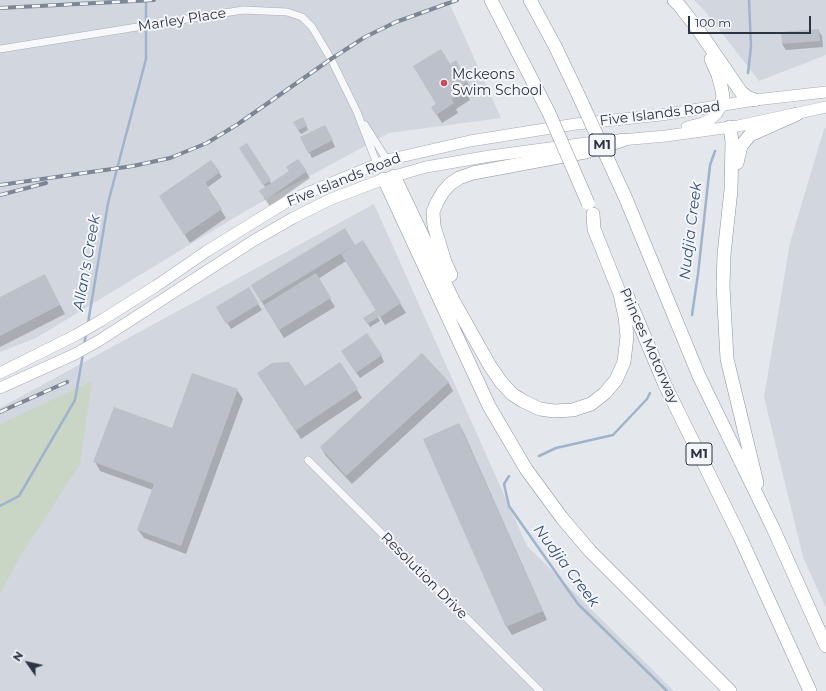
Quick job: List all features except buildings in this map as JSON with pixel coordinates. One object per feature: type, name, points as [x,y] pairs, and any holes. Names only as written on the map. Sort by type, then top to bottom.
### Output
[{"type":"highway","name":"Princes Motorway","points":[[491,0],[549,113],[665,385],[740,537],[810,691]]},
{"type":"highway","points":[[674,0],[697,28],[741,92],[747,97],[755,100]]},
{"type":"highway","name":"M1","points":[[532,4],[577,92],[626,199],[699,376],[763,510],[774,528],[826,646]]},
{"type":"highway","points":[[697,28],[719,80],[723,96],[719,110]]},
{"type":"highway","points":[[731,190],[740,150],[745,140],[756,131],[797,114]]},
{"type":"highway","points":[[730,127],[732,142],[731,190],[724,254],[723,286],[727,359],[763,510]]},
{"type":"highway","points":[[467,324],[464,306],[445,262],[434,226],[433,212],[443,192],[450,184],[459,178],[473,173],[585,152],[623,140]]},
{"type":"highway","points":[[389,178],[454,302],[490,366],[501,382],[512,394],[523,401],[540,408],[554,411],[573,410],[591,404],[605,393],[616,380],[624,362],[627,336],[626,317],[620,294],[594,229],[590,208]]},
{"type":"highway","points":[[389,178],[489,406],[526,469],[562,518],[590,551],[730,691]]},
{"type":"main road","name":"Five Islands Road","points":[[0,373],[76,335],[102,320],[156,286],[207,251],[288,201],[382,162],[470,141],[576,124],[719,110],[755,100],[826,92]]},
{"type":"main road","name":"Five Islands Road","points":[[0,388],[75,354],[100,340],[253,241],[293,218],[331,199],[389,178],[426,167],[490,156],[730,127],[826,107]]},
{"type":"main road","points":[[648,138],[703,123],[711,119],[719,110],[730,127]]},
{"type":"main road","points":[[382,162],[389,178]]},
{"type":"street","name":"Marley Place","points":[[0,49],[243,10],[287,12],[302,17],[312,27],[331,59],[382,162]]},
{"type":"street","name":"Marley Place","points":[[357,112],[382,162]]},
{"type":"street","name":"Resolution Drive","points":[[308,460],[540,691]]},
{"type":"shaded area","points":[[0,0],[448,0],[501,118],[389,133],[247,210],[36,338],[0,352]]},
{"type":"shaded area","points":[[694,0],[826,0],[826,55],[759,81],[704,10]]},
{"type":"shaded area","points":[[826,128],[826,608],[803,557],[764,397],[790,243],[824,129]]},
{"type":"shaded area","points":[[374,204],[527,546],[674,691],[0,691],[0,408]]},
{"type":"green space","points":[[92,381],[80,464],[18,560],[0,594],[0,424]]},
{"type":"waterway","name":"Allan's Creek","points":[[88,323],[108,203],[146,59],[146,0]]},
{"type":"waterway","name":"Nudjia Creek","points":[[748,73],[751,46],[749,0]]},
{"type":"waterway","name":"Nudjia Creek","points":[[692,315],[710,165],[715,151]]},
{"type":"waterway","name":"Allan's Creek","points":[[84,345],[86,334]]},
{"type":"waterway","name":"Allan's Creek","points":[[0,506],[19,496],[75,400],[83,354]]},
{"type":"waterway","name":"Nudjia Creek","points":[[539,456],[556,448],[613,435],[647,399],[650,393]]},
{"type":"waterway","name":"Nudjia Creek","points":[[509,476],[504,484],[509,506],[578,604],[667,691]]},
{"type":"railway","points":[[0,8],[154,0]]},
{"type":"railway","points":[[0,185],[133,166],[170,158],[207,143],[238,124],[365,37],[396,22],[457,0]]},
{"type":"railway","points":[[0,195],[46,183]]},
{"type":"railway","points":[[0,412],[67,382]]},
{"type":"place","name":"Mckeons Swim School","points":[[444,83]]}]
